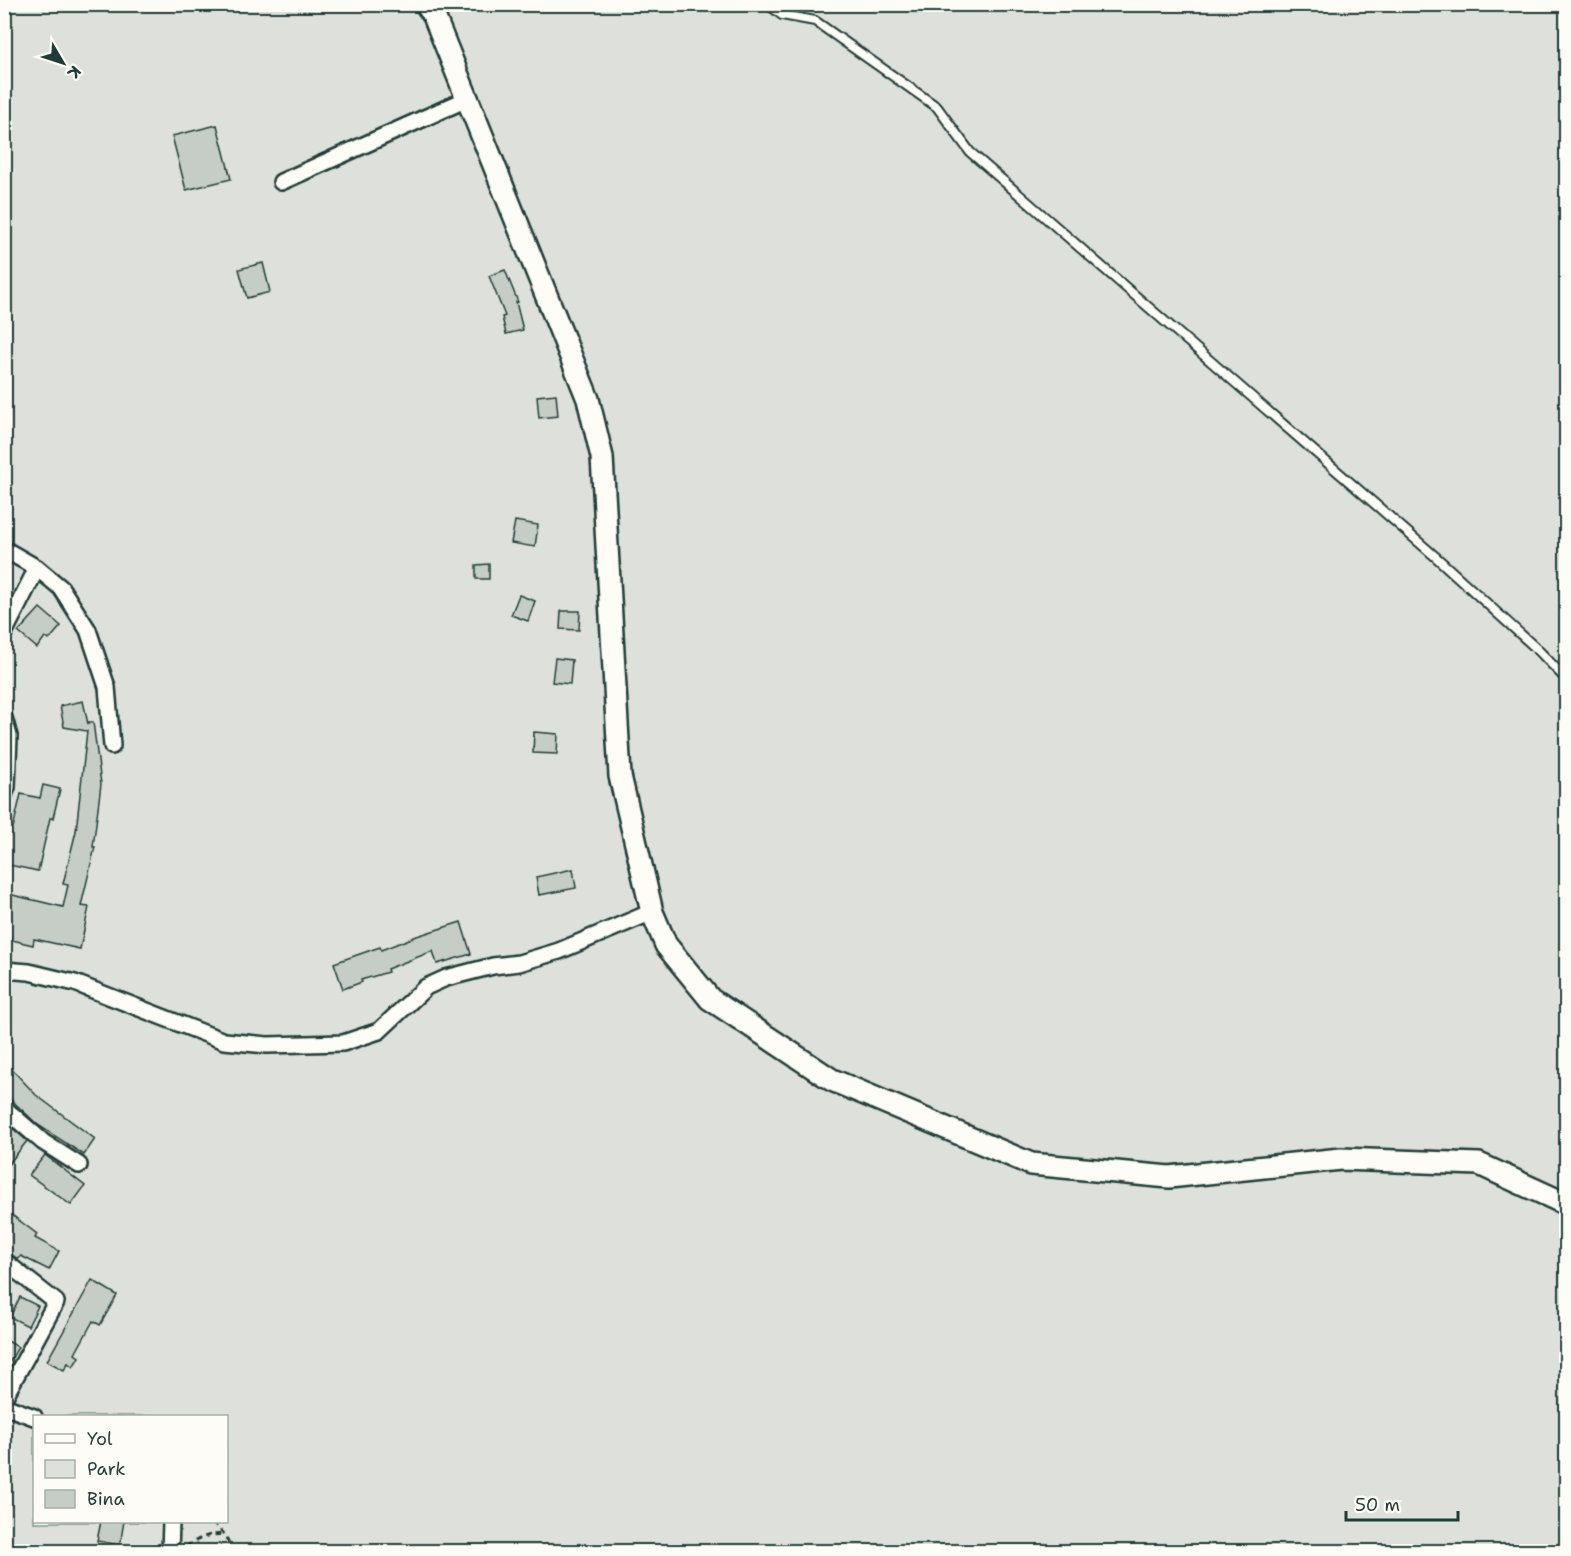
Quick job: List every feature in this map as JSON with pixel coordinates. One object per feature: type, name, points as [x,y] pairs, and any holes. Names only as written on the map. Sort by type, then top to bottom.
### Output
[{"type":"street","points":[[426,4],[434,16],[588,399],[602,457],[620,776],[652,912],[666,945],[710,999],[832,1080],[1032,1164],[1169,1177],[1341,1159],[1479,1164],[1566,1203]]},
{"type":"street","points":[[281,182],[467,99]]},
{"type":"street","points":[[4,549],[37,568],[61,588],[88,630],[107,687],[112,746]]},
{"type":"street","points":[[4,633],[37,568]]},
{"type":"street","points":[[4,718],[9,736],[7,787],[4,795]]},
{"type":"street","points":[[4,970],[28,972],[75,983],[224,1041],[267,1045],[343,1043],[379,1031],[426,987],[446,978],[493,966],[519,963],[560,951],[652,912]]},
{"type":"street","points":[[4,1107],[43,1142],[79,1165]]},
{"type":"street","points":[[4,1261],[56,1302],[6,1391]]},
{"type":"street","points":[[4,1406],[33,1417]]},
{"type":"street","points":[[170,1551],[171,1523]]},
{"type":"lane","points":[[768,4],[782,15],[814,21],[937,107],[970,152],[1437,558],[1539,651],[1566,679]]},
{"type":"path","points":[[215,1523],[225,1535],[233,1551]]},
{"type":"path","points":[[179,1551],[204,1537],[225,1535]]},
{"type":"green space","points":[[5,5],[1566,5],[1566,1551],[5,1552]]},
{"type":"building","points":[[217,125],[231,179],[186,190],[172,136]]},
{"type":"building","points":[[263,263],[270,292],[247,298],[239,269]]},
{"type":"building","points":[[505,270],[518,302],[516,302],[523,330],[506,334],[502,317],[505,316],[489,276]]},
{"type":"building","points":[[556,394],[558,416],[539,418],[537,396]]},
{"type":"building","points":[[515,521],[538,525],[535,547],[511,543]]},
{"type":"building","points":[[489,564],[489,579],[476,579],[476,565]]},
{"type":"building","points":[[519,595],[535,601],[528,621],[511,615]]},
{"type":"building","points":[[40,608],[61,626],[49,640],[45,637],[37,648],[18,632]]},
{"type":"building","points":[[561,611],[580,611],[579,630],[560,629]]},
{"type":"building","points":[[555,658],[572,660],[570,684],[552,682]]},
{"type":"building","points":[[83,701],[88,724],[88,722],[93,722],[101,784],[93,847],[95,847],[81,906],[89,907],[80,949],[34,939],[33,945],[8,939],[9,935],[4,934],[4,893],[63,907],[68,885],[63,884],[76,831],[87,731],[64,727],[60,706]]},
{"type":"building","points":[[534,732],[558,734],[557,754],[533,753]]},
{"type":"building","points":[[43,785],[60,789],[53,818],[50,818],[38,871],[4,864],[4,827],[13,828],[21,794],[40,798]]},
{"type":"building","points":[[573,869],[576,888],[539,895],[536,877]]},
{"type":"building","points":[[461,922],[471,954],[437,964],[433,951],[387,969],[388,972],[361,980],[362,982],[343,989],[334,963],[380,947],[381,950]]},
{"type":"building","points":[[4,1061],[36,1095],[95,1139],[84,1155],[38,1125],[4,1093]]},
{"type":"building","points":[[10,1126],[27,1141],[4,1170],[4,1133]]},
{"type":"building","points":[[45,1155],[85,1186],[71,1205],[29,1175]]},
{"type":"building","points":[[4,1209],[37,1234],[35,1238],[59,1251],[49,1270],[21,1256],[18,1259],[4,1249]]},
{"type":"building","points":[[92,1280],[117,1295],[100,1325],[93,1321],[75,1354],[79,1357],[73,1367],[68,1363],[64,1370],[47,1361]]},
{"type":"building","points":[[20,1297],[38,1306],[28,1326],[10,1317]]},
{"type":"building","points":[[4,1339],[18,1347],[4,1372]]},
{"type":"building","points":[[101,1523],[124,1523],[120,1545],[97,1541]]}]
